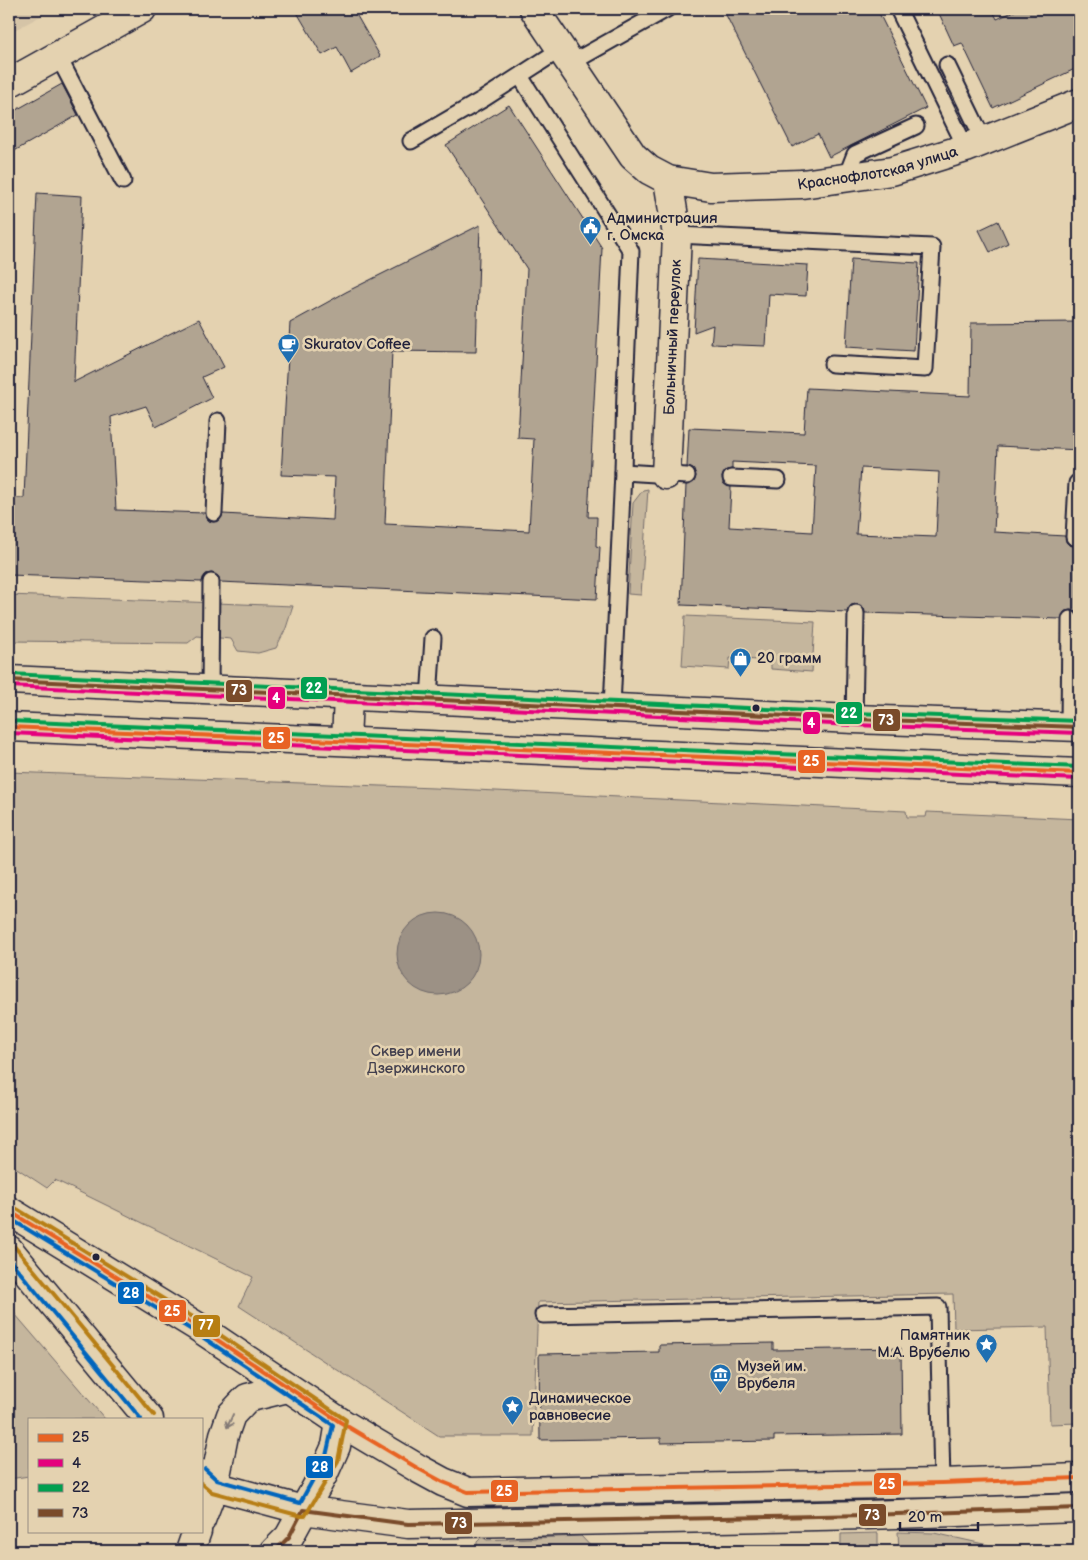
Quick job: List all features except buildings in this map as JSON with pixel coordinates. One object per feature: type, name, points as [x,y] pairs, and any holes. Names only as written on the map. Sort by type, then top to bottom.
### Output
[{"type":"main road","points":[[9,83],[142,9]]},
{"type":"main road","points":[[534,9],[633,156],[649,170],[668,180]]},
{"type":"main road","name":"Краснофлотская улица","points":[[668,180],[711,187],[802,184],[892,171],[975,145],[1079,103]]},
{"type":"main road","name":"Больничный переулок","points":[[668,180],[677,235],[676,476]]},
{"type":"main road","points":[[9,680],[854,720],[1074,727]]},
{"type":"main road","points":[[346,741],[348,697]]},
{"type":"main road","points":[[9,727],[1079,773]]},
{"type":"main road","points":[[9,1212],[198,1327],[277,1390],[340,1422],[443,1482],[468,1492],[942,1484],[1079,1478]]},
{"type":"main road","points":[[9,1250],[148,1418]]},
{"type":"main road","points":[[202,1514],[208,1480],[231,1415],[246,1398],[277,1390]]},
{"type":"main road","points":[[275,1551],[289,1537],[332,1458],[340,1422]]},
{"type":"main road","points":[[208,1480],[304,1510],[408,1524],[857,1515],[1079,1508]]},
{"type":"main road","points":[[190,1551],[197,1532]]},
{"type":"lane","points":[[411,141],[520,76],[667,9]]},
{"type":"lane","points":[[898,9],[975,145]]},
{"type":"lane","points":[[58,56],[123,182]]},
{"type":"lane","points":[[947,65],[975,145]]},
{"type":"lane","points":[[520,76],[631,251],[612,708]]},
{"type":"lane","points":[[846,177],[855,154],[916,126]]},
{"type":"lane","points":[[677,235],[932,247],[925,369],[832,364]]},
{"type":"lane","points":[[214,514],[218,421]]},
{"type":"lane","points":[[623,472],[676,476]]},
{"type":"lane","points":[[731,478],[778,480]]},
{"type":"lane","points":[[1074,536],[1077,483]]},
{"type":"lane","points":[[210,690],[211,582]]},
{"type":"lane","points":[[854,720],[856,613]]},
{"type":"lane","points":[[1070,619],[1074,727]]},
{"type":"lane","points":[[429,700],[433,638]]},
{"type":"lane","points":[[543,1314],[938,1308],[942,1484]]},
{"type":"shaded area","points":[[9,9],[54,9],[9,33]]},
{"type":"shaded area","points":[[438,913],[454,916],[467,925],[476,938],[479,954],[476,970],[467,983],[454,992],[438,995],[422,992],[409,983],[400,970],[397,954],[400,938],[409,925],[422,916]]},
{"type":"green space","points":[[648,489],[641,595],[628,594],[633,503],[643,490]]},
{"type":"green space","points":[[9,595],[293,606],[286,628],[276,648],[258,653],[238,651],[231,639],[197,636],[188,643],[9,641]]},
{"type":"green space","points":[[685,616],[815,622],[812,672],[771,669],[771,661],[730,658],[729,669],[682,666]]},
{"type":"green space","name":"Сквер имени Дзержинского","points":[[9,772],[434,788],[906,811],[907,817],[926,817],[927,812],[1079,819],[1079,1423],[1050,1424],[1047,1327],[954,1329],[953,1294],[538,1302],[533,1436],[439,1436],[239,1306],[253,1277],[55,1180],[47,1188],[9,1163]]},
{"type":"green space","points":[[9,1307],[104,1418],[28,1418],[28,1476],[9,1479]]},
{"type":"green space","points":[[898,1532],[934,1533],[988,1545],[987,1551],[899,1551]]},
{"type":"green space","points":[[878,1533],[878,1551],[841,1551],[841,1534]]},
{"type":"green space","points":[[581,1536],[595,1551],[479,1551],[477,1548],[477,1542],[482,1537],[487,1540]]},
{"type":"transit line","name":"22","points":[[9,674],[854,713],[1079,721]]},
{"type":"transit line","name":"73","points":[[9,680],[854,719],[1079,727]]},
{"type":"transit line","name":"4","points":[[9,686],[854,725],[1079,733]]},
{"type":"transit line","name":"22","points":[[9,721],[1079,767]]},
{"type":"transit line","name":"25","points":[[9,727],[1079,773]]},
{"type":"transit line","name":"4","points":[[9,733],[1079,779]]},
{"type":"transit line","name":"77","points":[[12,1206],[201,1322],[346,1420],[338,1461],[305,1516],[212,1492],[202,1484]]},
{"type":"transit line","name":"25","points":[[9,1211],[198,1327],[340,1422],[419,1469],[443,1482],[468,1492],[942,1483],[1079,1478]]},
{"type":"transit line","name":"28","points":[[9,1218],[195,1332],[333,1425],[326,1456],[300,1503],[217,1480],[205,1469]]},
{"type":"transit line","name":"77","points":[[14,1246],[154,1415]]},
{"type":"transit line","name":"28","points":[[9,1259],[140,1418]]},
{"type":"transit line","name":"73","points":[[275,1551],[289,1537],[303,1510],[408,1524],[867,1515],[1079,1508]]},
{"type":"place","name":"Администрация г. Омска","points":[[591,246]]},
{"type":"place","name":"Skuratov Coffee","points":[[288,363]]},
{"type":"place","name":"20 грамм","points":[[741,677]]},
{"type":"place","name":"Памятник М.А. Врубелю","points":[[986,1363]]},
{"type":"place","name":"Музей им. Врубеля","points":[[721,1394]]},
{"type":"place","name":"Динамическое равновесие","points":[[513,1426]]}]
